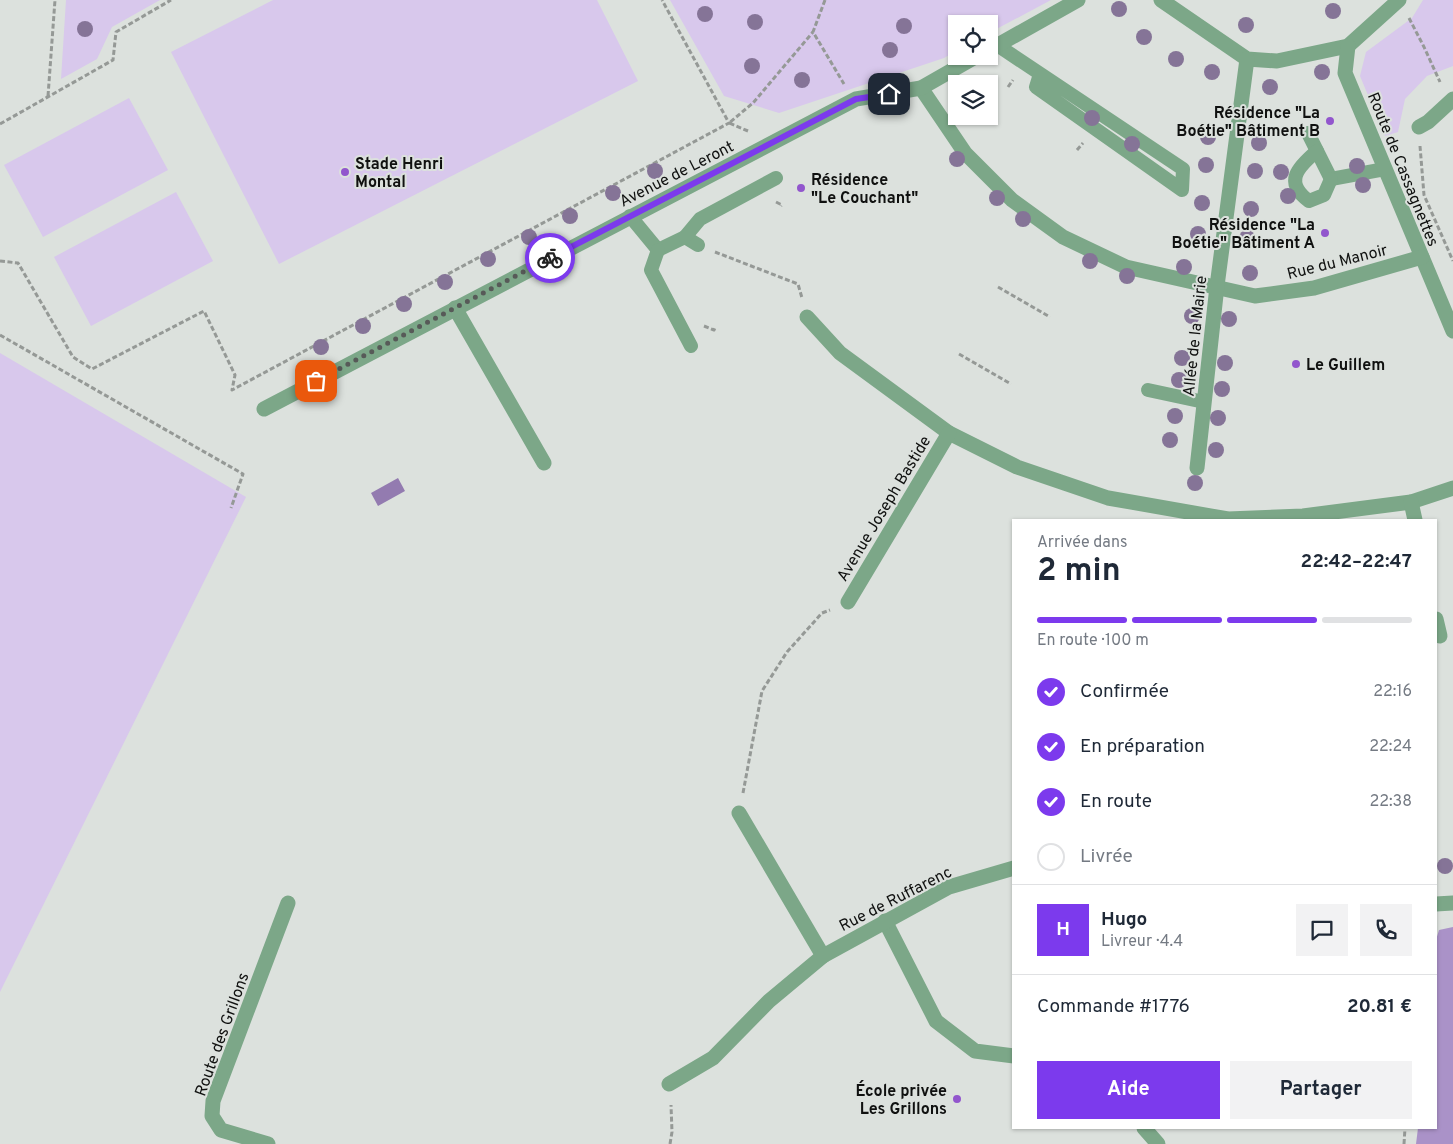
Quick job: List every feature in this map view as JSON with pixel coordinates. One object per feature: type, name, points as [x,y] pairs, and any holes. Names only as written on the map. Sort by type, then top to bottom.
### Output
[{"type":"street","points":[[998,45],[1078,0]]},
{"type":"street","points":[[1161,0],[1247,59],[1277,61],[1348,46],[1399,0]]},
{"type":"street","name":"Route de Cassagnettes","points":[[1348,46],[1345,73],[1453,331]]},
{"type":"street","name":"Allée de la Mairie","points":[[1198,468],[1217,286],[1247,59]]},
{"type":"street","points":[[921,88],[961,65]]},
{"type":"street","name":"Avenue de Leront","points":[[264,409],[856,99],[921,88]]},
{"type":"street","name":"Rue du Manoir","points":[[921,88],[965,153],[1012,200],[1064,237],[1126,267],[1255,296],[1314,288],[1422,257]]},
{"type":"street","points":[[1419,128],[1451,101]]},
{"type":"street","points":[[455,308],[544,463]]},
{"type":"street","name":"Avenue Joseph Bastide","points":[[807,317],[840,353],[949,433],[1017,467],[1108,498],[1188,516],[1228,519],[1303,516],[1411,502],[1453,488]]},
{"type":"street","name":"Avenue Joseph Bastide","points":[[848,602],[949,433]]},
{"type":"street","points":[[1411,502],[1415,519]]},
{"type":"street","points":[[1437,623],[1440,636]]},
{"type":"street","points":[[739,814],[823,956]]},
{"type":"street","name":"Rue de Ruffarenc","points":[[670,1084],[713,1058],[769,1001],[823,956],[949,887],[1012,869]]},
{"type":"street","name":"Route des Grillons","points":[[268,1144],[220,1130],[212,1116],[213,1101],[288,903]]},
{"type":"street","points":[[1437,904],[1453,903]]},
{"type":"street","points":[[885,921],[936,1021],[975,1051],[1012,1056]]},
{"type":"street","points":[[1145,1129],[1158,1144]]},
{"type":"lane","points":[[998,51],[1040,74],[1183,169],[1182,190],[1036,88],[1040,74]]},
{"type":"lane","points":[[1308,132],[1330,179],[1324,195],[1309,201],[1299,194],[1296,182],[1298,167],[1316,150]]},
{"type":"lane","points":[[1330,179],[1385,169]]},
{"type":"lane","points":[[691,346],[651,270],[658,250],[685,237],[700,219],[776,178]]},
{"type":"lane","points":[[630,216],[658,250]]},
{"type":"lane","points":[[685,237],[698,245]]},
{"type":"lane","points":[[1148,390],[1204,402]]},
{"type":"path","points":[[48,97],[55,0]]},
{"type":"path","points":[[0,124],[113,60],[116,32],[171,0]]},
{"type":"path","points":[[662,0],[729,123],[748,131]]},
{"type":"path","points":[[0,261],[18,263],[73,357],[92,369],[204,311],[235,375],[232,390],[729,123],[753,102],[813,32],[825,0]]},
{"type":"path","points":[[1408,18],[1451,101]]},
{"type":"path","points":[[813,32],[841,79],[856,99]]},
{"type":"path","points":[[1008,87],[1012,80]]},
{"type":"path","points":[[1419,128],[1424,195],[1453,260]]},
{"type":"path","points":[[1077,150],[1082,144]]},
{"type":"path","points":[[698,245],[798,284],[807,317]]},
{"type":"path","points":[[998,287],[1050,317]]},
{"type":"path","points":[[0,335],[243,474],[231,508]]},
{"type":"path","points":[[959,354],[1011,384]]},
{"type":"path","points":[[739,814],[762,691],[787,652],[822,613],[848,602]]},
{"type":"path","points":[[670,1084],[672,1132],[670,1144]]},
{"type":"path","points":[[1404,1144],[1405,1129]]},
{"type":"shaded area","points":[[66,0],[160,0],[112,27],[97,59],[61,79]]},
{"type":"shaded area","name":"Stade Henri Montal","points":[[273,0],[597,0],[638,81],[279,264],[171,52]]},
{"type":"shaded area","points":[[670,0],[1051,0],[998,28],[998,15],[948,15],[948,56],[944,58],[779,113],[724,96]]},
{"type":"shaded area","points":[[1423,0],[1453,0],[1453,66],[1427,76],[1405,99],[1398,132],[1385,136],[1360,76],[1366,52],[1412,18]]},
{"type":"shaded area","points":[[129,98],[168,170],[43,237],[4,165]]},
{"type":"shaded area","points":[[176,192],[213,261],[91,326],[54,257]]},
{"type":"shaded area","points":[[0,353],[246,497],[0,992]]},
{"type":"shaded area","points":[[398,478],[405,491],[378,506],[371,493]]},
{"type":"shaded area","points":[[1453,927],[1453,1144],[1416,1144],[1418,1129],[1437,1129],[1437,937],[1439,930]]},
{"type":"way so far","points":[[316,381],[550,258]]},
{"type":"place","name":"Résidence \"La Boétie\" Bâtiment B","points":[[1330,121]]},
{"type":"place","name":"Stade Henri Montal","points":[[345,172]]},
{"type":"place","name":"Résidence \"Le Couchant\"","points":[[801,188]]},
{"type":"place","name":"Résidence \"La Boétie\" Bâtiment A","points":[[1325,233]]},
{"type":"place","name":"Le Guillem","points":[[1296,364]]},
{"type":"place","name":"École privée Les Grillons","points":[[957,1099]]},
{"type":"route","points":[[550,258],[856,99],[889,94]]}]
